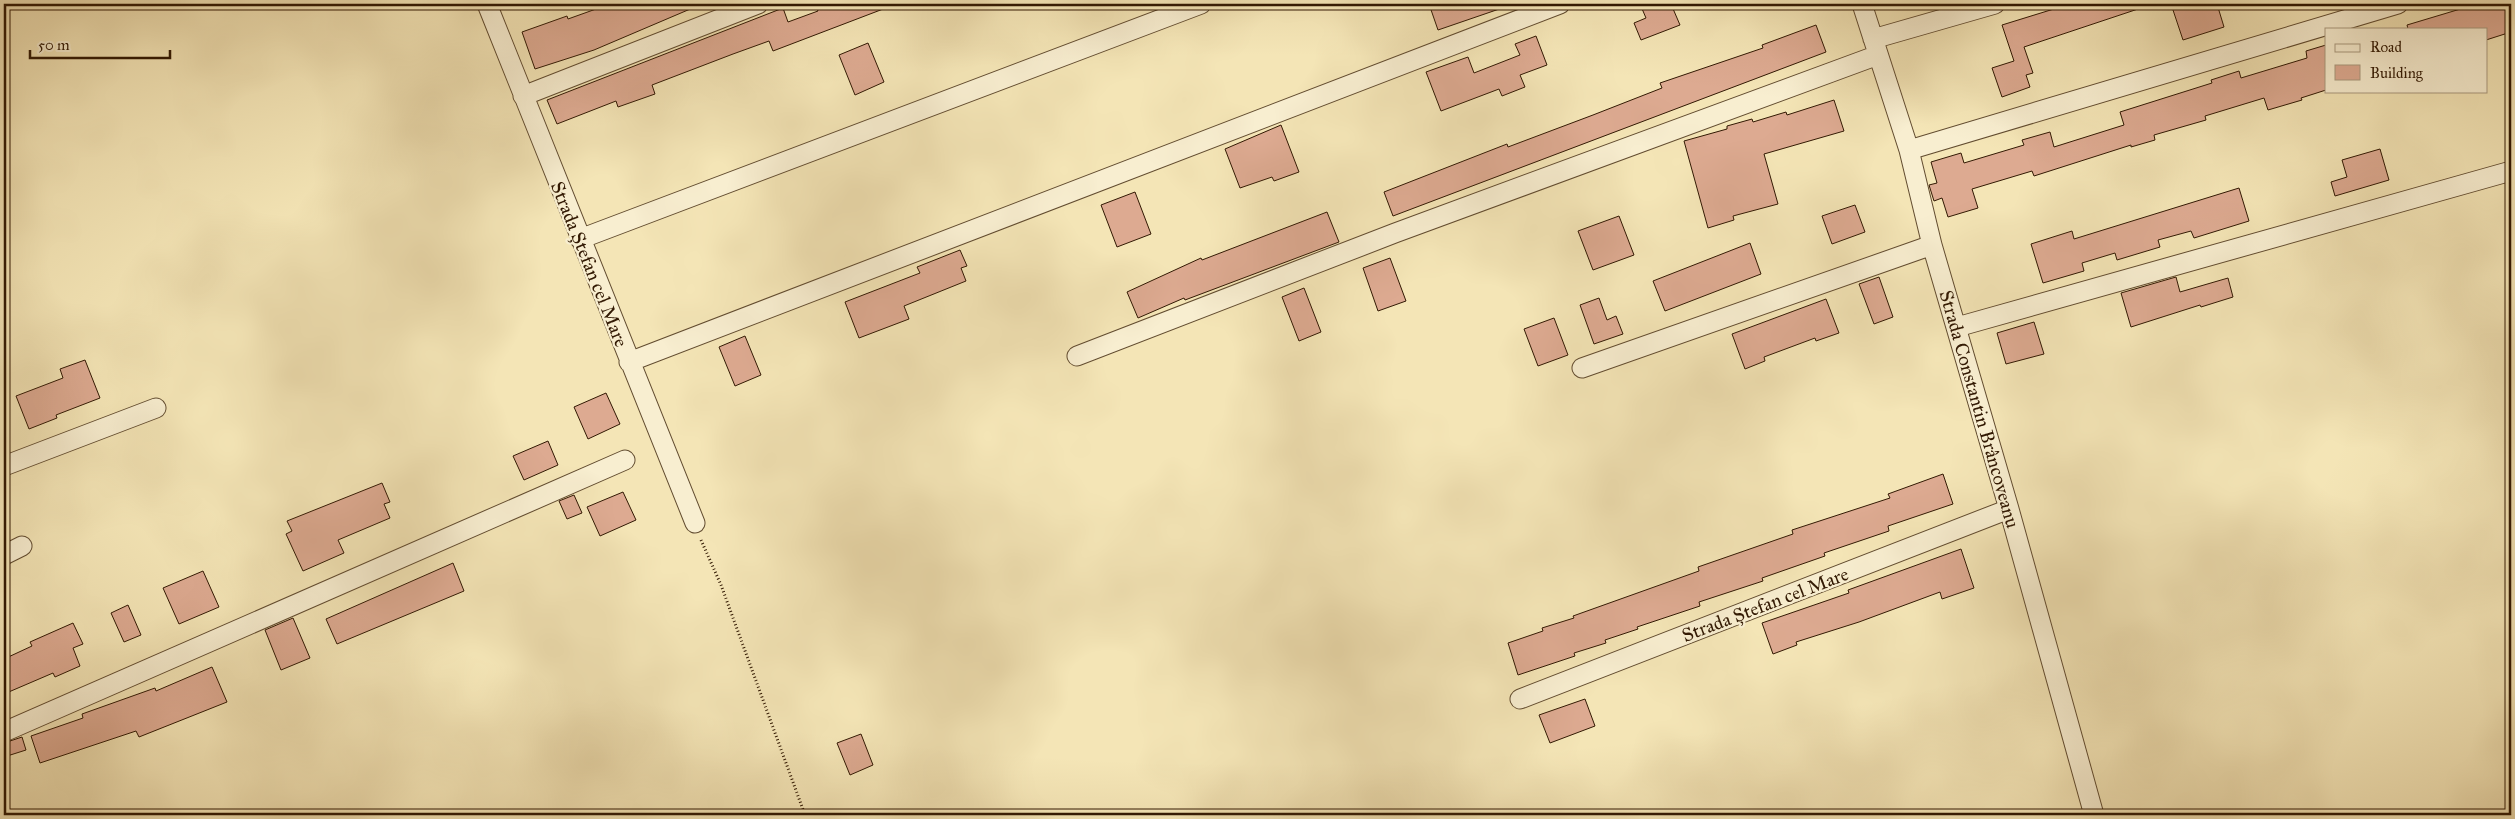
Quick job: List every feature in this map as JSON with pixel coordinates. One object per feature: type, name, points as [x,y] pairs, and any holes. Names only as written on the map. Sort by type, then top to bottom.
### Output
[{"type":"street","name":"Strada Ștefan cel Mare","points":[[487,4],[694,524]]},
{"type":"street","points":[[523,96],[758,4]]},
{"type":"street","points":[[580,240],[1201,4]]},
{"type":"street","points":[[630,362],[1560,4]]},
{"type":"street","name":"Strada Constantin Brâncoveanu","points":[[1862,4],[1909,150],[1932,245],[2009,509],[2094,815]]},
{"type":"street","points":[[1077,356],[1875,46],[1995,4]]},
{"type":"street","points":[[1909,150],[2398,4]]},
{"type":"street","points":[[1957,327],[2511,171]]},
{"type":"street","points":[[1582,368],[1932,245]]},
{"type":"street","points":[[4,466],[156,408]]},
{"type":"street","points":[[4,732],[626,460]]},
{"type":"street","name":"Strada Ștefan cel Mare","points":[[1520,699],[2009,509]]},
{"type":"street","points":[[4,556],[22,546]]},
{"type":"path","points":[[694,524],[721,585],[805,815]]},
{"type":"building","points":[[610,4],[702,4],[594,50],[535,69],[522,32],[567,16],[568,19]]},
{"type":"building","points":[[815,4],[891,4],[891,6],[773,51],[769,41],[652,85],[655,94],[618,107],[616,101],[557,124],[547,100],[783,8],[788,22],[818,11]]},
{"type":"building","points":[[1429,4],[1508,4],[1508,6],[1438,30]]},
{"type":"building","points":[[1640,4],[1671,4],[1680,25],[1641,40],[1634,23],[1646,18]]},
{"type":"building","points":[[2070,4],[2143,4],[2144,7],[2024,47],[2033,73],[2026,75],[2030,87],[2002,97],[1992,68],[2014,61],[2002,25]]},
{"type":"building","points":[[2171,4],[2217,4],[2224,27],[2183,40]]},
{"type":"building","points":[[2477,4],[2483,4],[2484,9],[2499,4],[2511,4],[2511,32],[2488,39],[2488,28],[2408,28],[2407,25]]},
{"type":"building","points":[[1816,25],[1826,52],[1393,216],[1384,192],[1507,144],[1508,147],[1593,115],[1662,88],[1660,83],[1763,48],[1762,45]]},
{"type":"building","points":[[1536,36],[1547,65],[1520,75],[1525,87],[1502,96],[1499,89],[1441,111],[1426,72],[1468,57],[1474,73],[1520,55],[1515,44]]},
{"type":"building","points":[[868,43],[884,82],[855,95],[839,55]]},
{"type":"building","points":[[2325,45],[2325,90],[2301,98],[2302,100],[2268,110],[2264,98],[2205,116],[2206,120],[2154,135],[2155,140],[2131,147],[2131,145],[2034,176],[2032,171],[1972,189],[1978,208],[1948,217],[1942,198],[1934,201],[1929,185],[1937,183],[1931,162],[1961,153],[1964,163],[2024,145],[2022,140],[2050,132],[2054,147],[2124,125],[2120,112],[2212,83],[2211,80],[2239,71],[2241,78],[2307,58],[2306,51]]},
{"type":"building","points":[[1834,100],[1844,131],[1764,154],[1778,204],[1733,216],[1734,220],[1708,228],[1684,141],[1727,129],[1727,126],[1752,119],[1753,122],[1786,112],[1787,115]]},
{"type":"building","points":[[1281,125],[1299,172],[1274,181],[1272,177],[1240,188],[1225,149]]},
{"type":"building","points":[[2380,149],[2389,180],[2335,196],[2331,182],[2347,177],[2342,160]]},
{"type":"building","points":[[2239,188],[2249,221],[2194,238],[2191,231],[2158,240],[2160,247],[2117,260],[2115,253],[2082,263],[2084,271],[2043,283],[2031,244],[2072,231],[2074,239]]},
{"type":"building","points":[[1135,192],[1151,234],[1117,247],[1101,205]]},
{"type":"building","points":[[1855,205],[1865,232],[1832,244],[1822,216]]},
{"type":"building","points":[[1327,212],[1339,242],[1185,300],[1184,298],[1138,318],[1127,292],[1201,258],[1202,260]]},
{"type":"building","points":[[1619,216],[1634,255],[1593,270],[1578,231]]},
{"type":"building","points":[[1750,243],[1761,274],[1665,311],[1653,281]]},
{"type":"building","points":[[960,250],[967,266],[961,268],[966,281],[904,306],[909,319],[859,338],[845,302],[920,273],[917,267]]},
{"type":"building","points":[[1390,258],[1406,301],[1378,311],[1363,268]]},
{"type":"building","points":[[1879,277],[1893,317],[1874,324],[1859,284]]},
{"type":"building","points":[[2176,277],[2180,292],[2228,278],[2233,297],[2201,307],[2200,305],[2131,327],[2121,293]]},
{"type":"building","points":[[1304,288],[1321,332],[1299,341],[1282,297]]},
{"type":"building","points":[[1599,298],[1607,320],[1616,316],[1623,334],[1594,344],[1580,305]]},
{"type":"building","points":[[1826,299],[1839,333],[1816,341],[1815,338],[1764,357],[1765,361],[1745,369],[1732,334]]},
{"type":"building","points":[[1554,318],[1568,355],[1538,366],[1524,329]]},
{"type":"building","points":[[2034,322],[2044,354],[2006,364],[1997,333]]},
{"type":"building","points":[[745,336],[761,375],[735,386],[719,347]]},
{"type":"building","points":[[85,360],[100,398],[56,415],[57,418],[29,429],[16,396],[63,378],[60,369]]},
{"type":"building","points":[[606,393],[620,424],[588,439],[574,407]]},
{"type":"building","points":[[548,441],[558,465],[524,480],[513,456]]},
{"type":"building","points":[[1943,474],[1953,504],[1888,526],[1889,531],[1824,553],[1825,556],[1762,578],[1763,581],[1699,602],[1700,606],[1605,640],[1606,643],[1574,653],[1575,656],[1518,675],[1508,643],[1543,631],[1542,628],[1574,618],[1573,616],[1699,571],[1698,567],[1793,534],[1792,530],[1890,498],[1888,494]]},
{"type":"building","points":[[382,483],[390,502],[384,504],[390,518],[338,540],[344,553],[303,571],[286,534],[292,531],[287,521]]},
{"type":"building","points":[[623,492],[636,520],[600,536],[587,507]]},
{"type":"building","points":[[574,495],[582,513],[567,519],[559,501]]},
{"type":"building","points":[[1961,549],[1974,588],[1942,599],[1940,592],[1859,622],[1796,642],[1797,645],[1773,654],[1762,623],[1849,593],[1848,590]]},
{"type":"building","points":[[453,563],[464,591],[337,644],[326,619]]},
{"type":"building","points":[[203,571],[219,607],[179,624],[163,588]]},
{"type":"building","points":[[128,605],[141,635],[124,642],[111,613]]},
{"type":"building","points":[[293,618],[310,658],[281,670],[265,630]]},
{"type":"building","points":[[73,623],[83,644],[73,648],[80,666],[55,677],[53,673],[4,694],[4,659],[32,646],[30,642]]},
{"type":"building","points":[[212,667],[227,702],[139,737],[136,731],[40,763],[31,736],[83,718],[82,714],[155,688],[156,691]]},
{"type":"building","points":[[1585,699],[1595,726],[1550,743],[1539,715]]},
{"type":"building","points":[[861,734],[873,765],[850,775],[837,743]]},
{"type":"building","points":[[22,737],[26,750],[4,757],[4,743]]}]
